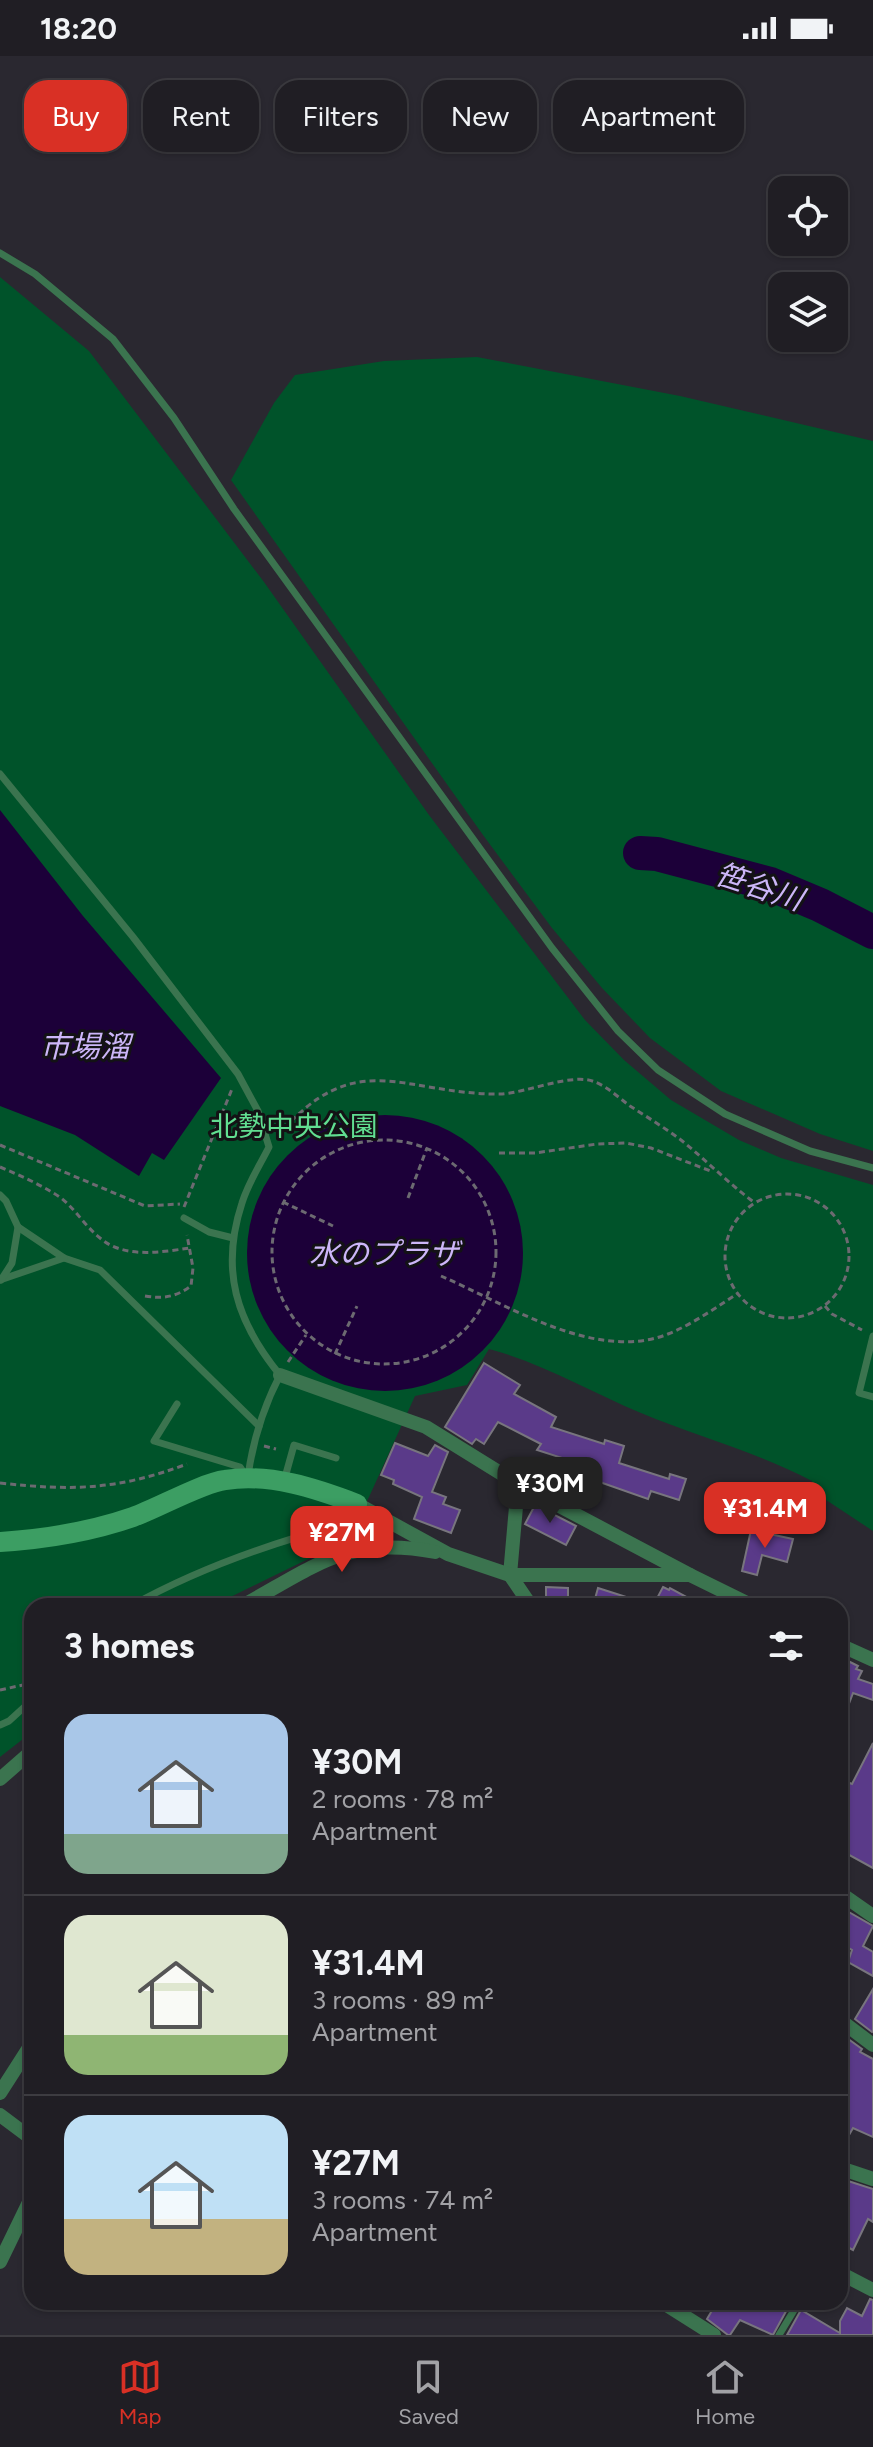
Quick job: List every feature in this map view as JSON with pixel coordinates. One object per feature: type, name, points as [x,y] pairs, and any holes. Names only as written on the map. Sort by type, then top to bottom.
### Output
[{"type":"street","points":[[280,1375],[426,1427],[518,1484],[737,1598]]},
{"type":"street","points":[[0,1542],[82,1532],[132,1517],[222,1480],[248,1478],[307,1485],[380,1515],[448,1554]]},
{"type":"street","points":[[518,1484],[510,1575],[526,1598]]},
{"type":"street","points":[[256,1598],[346,1551],[401,1545],[448,1554],[510,1575],[690,1575]]},
{"type":"street","points":[[848,1649],[873,1660]]},
{"type":"street","points":[[0,1779],[24,1758]]},
{"type":"street","points":[[848,1899],[873,1916]]},
{"type":"street","points":[[848,2026],[873,2045]]},
{"type":"street","points":[[0,2093],[24,2056]]},
{"type":"street","points":[[0,2115],[24,2133]]},
{"type":"street","points":[[848,2173],[873,2179]]},
{"type":"street","points":[[0,2262],[24,2212]]},
{"type":"street","points":[[848,2277],[873,2290]]},
{"type":"street","points":[[675,2310],[714,2335]]},
{"type":"lane","points":[[0,253],[35,274],[113,339],[174,418],[234,509],[542,935],[618,1031],[658,1070],[725,1114],[810,1151],[873,1168]]},
{"type":"lane","points":[[0,774],[133,937],[238,1074],[258,1111],[269,1147],[242,1201],[233,1238],[232,1277],[237,1304],[264,1356],[280,1375],[265,1404],[253,1442],[248,1478]]},
{"type":"lane","points":[[0,1195],[18,1227],[64,1258],[100,1270],[259,1426]]},
{"type":"lane","points":[[184,1218],[209,1232],[233,1238]]},
{"type":"lane","points":[[0,1280],[12,1263],[18,1227]]},
{"type":"lane","points":[[0,1280],[64,1258]]},
{"type":"lane","points":[[873,1336],[859,1393],[873,1397]]},
{"type":"lane","points":[[177,1404],[154,1441],[240,1467],[248,1478]]},
{"type":"lane","points":[[283,1483],[294,1445],[336,1458]]},
{"type":"lane","points":[[149,1598],[260,1548],[380,1515]]},
{"type":"lane","points":[[0,1725],[24,1707]]},
{"type":"lane","points":[[779,2335],[794,2310]]},
{"type":"path","points":[[117,1287],[148,1297],[164,1298],[181,1294],[191,1286],[193,1268],[184,1204],[238,1074]]},
{"type":"path","points":[[269,1147],[312,1100],[338,1088],[369,1080],[396,1080],[499,1094],[522,1092],[575,1079],[594,1081],[682,1141],[755,1203]]},
{"type":"path","points":[[390,1140],[427,1148],[463,1174],[479,1193],[489,1216],[495,1240],[496,1265],[480,1312],[449,1346],[429,1355],[369,1361],[335,1354],[306,1335],[275,1284],[273,1242],[283,1202],[312,1166],[328,1154],[348,1146],[390,1140]]},
{"type":"path","points":[[499,1153],[535,1153],[626,1143],[651,1148],[717,1173]]},
{"type":"path","points":[[0,1145],[145,1206],[184,1204]]},
{"type":"path","points":[[408,1198],[427,1148]]},
{"type":"path","points":[[0,1167],[39,1184],[61,1199],[111,1246],[144,1253],[190,1248]]},
{"type":"path","points":[[795,1194],[816,1200],[832,1213],[844,1229],[850,1249],[849,1269],[841,1288],[824,1306],[811,1314],[791,1319],[771,1316],[752,1307],[737,1294],[728,1275],[725,1255],[729,1234],[739,1216],[755,1203],[774,1195],[795,1194]]},
{"type":"path","points":[[283,1202],[333,1226]]},
{"type":"path","points":[[441,1276],[583,1338],[633,1342],[666,1335],[737,1294]]},
{"type":"path","points":[[335,1354],[357,1306]]},
{"type":"path","points":[[824,1306],[832,1314],[862,1330]]},
{"type":"path","points":[[280,1375],[306,1335]]},
{"type":"path","points":[[0,1483],[84,1489],[153,1477],[206,1457]]},
{"type":"path","points":[[0,1690],[24,1685]]},
{"type":"green space","name":"北勢中央公園","points":[[0,277],[89,351],[264,582],[429,815],[585,1020],[624,1060],[671,1100],[739,1140],[781,1158],[873,1185],[873,1531],[811,1490],[812,1481],[791,1471],[641,1413],[528,1362],[489,1349],[467,1385],[415,1396],[347,1540],[228,1598],[24,1598],[24,1738],[0,1757]]},
{"type":"green space","points":[[477,357],[680,396],[873,441],[873,1151],[820,1134],[721,1091],[650,1038],[602,988],[552,928],[483,835],[231,480],[274,403],[295,375],[384,361]]},
{"type":"water","name":"市場溜","points":[[0,810],[83,916],[221,1078],[164,1160],[152,1153],[139,1176],[75,1135],[0,1106]]},
{"type":"water","name":"水のプラザ","points":[[399,1115],[450,1131],[473,1146],[492,1165],[513,1200],[521,1226],[521,1280],[513,1306],[500,1330],[483,1351],[462,1368],[438,1381],[399,1391],[371,1391],[320,1375],[297,1360],[278,1341],[257,1306],[249,1280],[247,1239],[263,1188],[278,1165],[297,1146],[332,1125],[358,1117]]},
{"type":"building","points":[[484,1363],[520,1385],[514,1394],[556,1417],[551,1427],[604,1444],[605,1440],[624,1446],[619,1463],[669,1479],[670,1474],[686,1479],[679,1500],[651,1491],[648,1499],[594,1480],[580,1506],[563,1497],[581,1464],[537,1450],[541,1444],[498,1422],[484,1444],[476,1439],[472,1444],[445,1427]]},
{"type":"building","points":[[395,1443],[428,1456],[435,1445],[448,1452],[432,1492],[446,1497],[443,1504],[460,1510],[451,1533],[414,1519],[422,1497],[381,1475]]},
{"type":"building","points":[[535,1505],[576,1526],[566,1545],[525,1524]]},
{"type":"building","points":[[751,1530],[793,1539],[787,1562],[762,1555],[757,1575],[742,1571]]},
{"type":"building","points":[[546,1587],[568,1588],[568,1598],[546,1598]]},
{"type":"building","points":[[663,1587],[688,1598],[657,1598]]},
{"type":"building","points":[[598,1588],[629,1598],[595,1598]]},
{"type":"building","points":[[848,1661],[862,1671],[858,1679],[873,1684],[873,1700],[853,1693],[848,1706]]},
{"type":"building","points":[[873,1743],[873,1868],[848,1854],[848,1782],[852,1784]]},
{"type":"building","points":[[848,1912],[873,1926],[863,1946],[873,1952],[873,1976],[848,1962],[852,1950],[848,1948]]},
{"type":"building","points":[[873,1989],[873,2031],[872,2032],[855,2019]]},
{"type":"building","points":[[848,2039],[862,2049],[860,2052],[873,2059],[873,2137],[853,2128],[848,2137]]},
{"type":"building","points":[[848,2181],[873,2189],[873,2222],[868,2219],[853,2250],[848,2247]]},
{"type":"building","points":[[870,2299],[873,2300],[873,2335],[787,2335],[801,2310],[840,2333],[840,2321],[846,2310],[862,2316]]},
{"type":"building","points":[[712,2310],[787,2310],[773,2335],[740,2320],[728,2335],[707,2319]]},
{"type":"waterway","name":"笹谷川","points":[[640,853],[657,854],[770,884],[873,932]]}]
